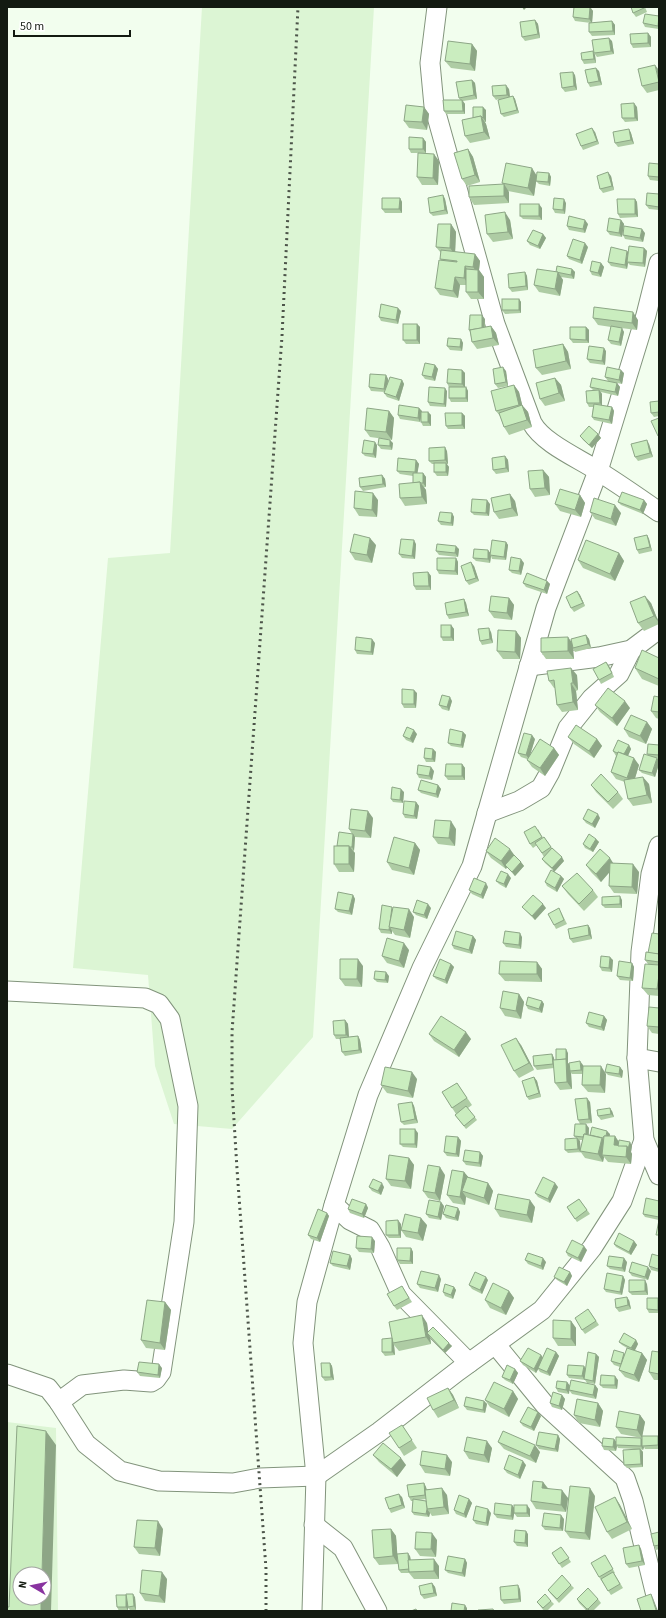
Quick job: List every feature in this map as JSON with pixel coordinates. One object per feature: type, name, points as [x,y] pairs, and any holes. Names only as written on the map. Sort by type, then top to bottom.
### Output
[{"type":"street","points":[[437,7],[430,63],[434,106],[495,324],[532,423],[537,432],[659,512]]},
{"type":"street","points":[[312,1611],[316,1476],[303,1343],[307,1302],[334,1205],[368,1095],[422,968],[472,866],[546,608],[598,471],[646,315],[659,263]]},
{"type":"street","points":[[529,666],[599,657],[631,650],[659,629]]},
{"type":"street","points":[[487,814],[519,801],[542,788],[568,728],[592,698],[619,674],[631,650]]},
{"type":"street","points":[[659,846],[651,874],[641,952],[637,1058],[644,1140],[659,1175]]},
{"type":"street","points":[[7,991],[145,998],[159,1004],[170,1019],[188,1106],[184,1222],[161,1372],[156,1379],[151,1382],[124,1380],[82,1385],[59,1402]]},
{"type":"street","points":[[637,1058],[659,1062]]},
{"type":"street","points":[[7,1374],[48,1388],[59,1402],[86,1444],[120,1471],[159,1481],[233,1483],[260,1478],[316,1476],[378,1432],[542,1310],[592,1248],[622,1201],[644,1140]]},
{"type":"street","points":[[334,1205],[350,1220],[370,1230],[380,1247],[401,1294],[469,1363]]},
{"type":"street","points":[[495,1344],[546,1405],[625,1478],[633,1501],[659,1608]]},
{"type":"street","points":[[314,1526],[344,1548],[377,1611]]},
{"type":"shaded area","points":[[202,7],[374,7],[313,1037],[232,1129],[174,1124],[155,1066],[148,975],[73,968],[108,558],[170,553]]},
{"type":"shaded area","points":[[7,1422],[56,1428],[58,1611],[7,1611]]},
{"type":"building","points":[[574,7],[590,7],[589,19],[573,17]]},
{"type":"building","points":[[631,7],[644,7],[644,8],[633,13]]},
{"type":"building","points":[[645,14],[659,16],[658,26],[643,23]]},
{"type":"building","points":[[535,20],[538,34],[522,37],[520,22]]},
{"type":"building","points":[[612,21],[613,31],[589,32],[589,23]]},
{"type":"building","points":[[648,33],[648,43],[631,44],[630,34]]},
{"type":"building","points":[[609,38],[611,51],[594,53],[592,40]]},
{"type":"building","points":[[448,41],[472,44],[470,64],[445,61]]},
{"type":"building","points":[[593,51],[594,59],[582,60],[581,53]]},
{"type":"building","points":[[655,65],[659,82],[642,86],[638,69]]},
{"type":"building","points":[[596,68],[599,81],[588,83],[585,70]]},
{"type":"building","points":[[573,72],[574,86],[562,88],[560,73]]},
{"type":"building","points":[[472,80],[474,95],[459,98],[456,82]]},
{"type":"building","points":[[506,85],[507,95],[493,96],[492,86]]},
{"type":"building","points":[[513,96],[517,110],[501,114],[498,100]]},
{"type":"building","points":[[443,100],[462,100],[463,111],[444,111]]},
{"type":"building","points":[[634,103],[635,118],[622,118],[621,104]]},
{"type":"building","points":[[406,105],[424,107],[422,122],[404,121]]},
{"type":"building","points":[[473,107],[483,107],[483,118],[481,116],[473,118]]},
{"type":"building","points":[[481,116],[484,132],[465,136],[462,120]]},
{"type":"building","points":[[592,128],[597,141],[581,146],[576,134]]},
{"type":"building","points":[[629,129],[631,140],[615,143],[613,132]]},
{"type":"building","points":[[409,137],[423,138],[423,149],[409,149]]},
{"type":"building","points":[[468,149],[475,175],[462,179],[454,153]]},
{"type":"building","points":[[418,153],[434,154],[433,178],[417,177]]},
{"type":"building","points":[[506,163],[532,168],[528,188],[502,183]]},
{"type":"building","points":[[649,163],[659,164],[659,177],[648,176]]},
{"type":"building","points":[[537,172],[549,173],[548,182],[536,181]]},
{"type":"building","points":[[608,172],[612,186],[600,189],[597,176]]},
{"type":"building","points":[[504,184],[504,196],[469,197],[469,186]]},
{"type":"building","points":[[647,193],[659,194],[659,207],[646,205]]},
{"type":"building","points":[[443,195],[445,210],[430,213],[428,198]]},
{"type":"building","points":[[382,198],[400,198],[399,209],[382,209]]},
{"type":"building","points":[[554,198],[564,199],[563,210],[553,209]]},
{"type":"building","points":[[617,199],[635,199],[635,214],[618,214]]},
{"type":"building","points":[[520,204],[539,204],[539,216],[520,216]]},
{"type":"building","points":[[505,212],[508,232],[487,234],[485,215]]},
{"type":"building","points":[[569,216],[585,220],[583,229],[567,226]]},
{"type":"building","points":[[609,218],[621,220],[619,233],[607,231]]},
{"type":"building","points":[[438,224],[451,224],[450,248],[436,247]]},
{"type":"building","points":[[624,226],[642,229],[640,238],[623,235]]},
{"type":"building","points":[[533,230],[543,234],[538,246],[527,241]]},
{"type":"building","points":[[573,239],[585,243],[580,260],[567,256]]},
{"type":"building","points":[[629,246],[644,248],[643,263],[627,262]]},
{"type":"building","points":[[611,247],[627,251],[625,265],[608,262]]},
{"type":"building","points":[[441,250],[475,254],[473,267],[465,266],[464,278],[455,277],[453,291],[435,288],[439,260],[457,262],[440,259]]},
{"type":"building","points":[[592,261],[601,263],[598,273],[590,271]]},
{"type":"building","points":[[557,266],[572,269],[571,275],[556,272]]},
{"type":"building","points":[[466,269],[478,270],[478,292],[466,292]]},
{"type":"building","points":[[537,269],[558,272],[555,289],[534,285]]},
{"type":"building","points":[[525,272],[526,286],[509,288],[508,274]]},
{"type":"building","points":[[502,299],[519,299],[519,310],[502,310]]},
{"type":"building","points":[[381,304],[398,308],[396,320],[379,317]]},
{"type":"building","points":[[594,307],[633,312],[632,323],[593,318]]},
{"type":"building","points":[[470,315],[482,315],[482,328],[469,330]]},
{"type":"building","points":[[403,324],[417,324],[417,340],[403,340]]},
{"type":"building","points":[[491,326],[493,338],[472,342],[470,330]]},
{"type":"building","points":[[611,326],[622,328],[619,342],[608,340]]},
{"type":"building","points":[[570,327],[586,327],[586,340],[570,339]]},
{"type":"building","points":[[448,338],[461,339],[460,347],[447,346]]},
{"type":"building","points":[[563,344],[566,361],[536,368],[533,350]]},
{"type":"building","points":[[589,346],[604,348],[602,361],[587,359]]},
{"type":"building","points":[[425,363],[435,365],[432,377],[422,375]]},
{"type":"building","points":[[503,367],[506,382],[495,384],[493,369]]},
{"type":"building","points":[[607,367],[621,370],[619,380],[605,377]]},
{"type":"building","points":[[448,369],[462,370],[462,384],[447,383]]},
{"type":"building","points":[[370,374],[386,375],[384,389],[369,387]]},
{"type":"building","points":[[390,377],[402,380],[396,397],[384,393]]},
{"type":"building","points":[[555,378],[559,393],[540,399],[536,383]]},
{"type":"building","points":[[592,378],[617,383],[615,392],[590,387]]},
{"type":"building","points":[[514,385],[519,405],[496,411],[491,391]]},
{"type":"building","points":[[429,387],[445,388],[444,404],[428,402]]},
{"type":"building","points":[[449,387],[466,387],[466,398],[449,398]]},
{"type":"building","points":[[599,390],[600,403],[587,403],[586,391]]},
{"type":"building","points":[[659,401],[659,412],[651,413],[650,402]]},
{"type":"building","points":[[594,404],[612,407],[609,420],[592,417]]},
{"type":"building","points":[[399,405],[419,408],[418,418],[398,415]]},
{"type":"building","points":[[522,405],[527,420],[504,427],[499,413]]},
{"type":"building","points":[[367,408],[389,411],[386,432],[365,430]]},
{"type":"building","points":[[421,412],[428,412],[428,422],[421,422]]},
{"type":"building","points":[[445,413],[462,413],[462,425],[446,426]]},
{"type":"building","points":[[659,418],[659,436],[658,436],[651,421]]},
{"type":"building","points":[[589,426],[598,434],[589,445],[580,436]]},
{"type":"building","points":[[379,438],[390,440],[390,446],[378,445]]},
{"type":"building","points":[[364,440],[375,442],[373,454],[362,453]]},
{"type":"building","points":[[647,440],[650,453],[635,457],[631,444]]},
{"type":"building","points":[[445,447],[445,460],[429,461],[429,448]]},
{"type":"building","points":[[505,456],[506,468],[493,470],[492,458]]},
{"type":"building","points":[[398,458],[416,460],[415,472],[397,471]]},
{"type":"building","points":[[434,463],[446,463],[446,472],[434,472]]},
{"type":"building","points":[[543,470],[545,488],[530,489],[528,471]]},
{"type":"building","points":[[413,473],[423,473],[423,483],[413,483]]},
{"type":"building","points":[[382,475],[383,484],[360,487],[359,478]]},
{"type":"building","points":[[420,482],[422,497],[400,498],[399,484]]},
{"type":"building","points":[[560,489],[580,495],[575,510],[555,504]]},
{"type":"building","points":[[355,491],[373,493],[372,510],[354,508]]},
{"type":"building","points":[[622,492],[644,500],[640,510],[618,502]]},
{"type":"building","points":[[510,494],[512,508],[494,512],[491,498]]},
{"type":"building","points":[[594,498],[615,505],[611,519],[590,512]]},
{"type":"building","points":[[472,499],[487,500],[486,513],[471,512]]},
{"type":"building","points":[[440,512],[452,513],[451,523],[438,521]]},
{"type":"building","points":[[354,534],[370,538],[367,555],[350,552]]},
{"type":"building","points":[[647,535],[650,547],[637,550],[634,538]]},
{"type":"building","points":[[401,539],[414,540],[412,556],[399,554]]},
{"type":"building","points":[[492,540],[506,542],[504,557],[490,555]]},
{"type":"building","points":[[586,540],[619,553],[610,574],[578,560]]},
{"type":"building","points":[[437,544],[456,546],[455,553],[436,551]]},
{"type":"building","points":[[474,549],[488,550],[488,559],[473,558]]},
{"type":"building","points":[[511,557],[521,559],[519,571],[509,570]]},
{"type":"building","points":[[437,558],[456,558],[455,571],[437,570]]},
{"type":"building","points":[[471,562],[476,578],[466,581],[461,566]]},
{"type":"building","points":[[428,572],[429,586],[414,586],[413,573]]},
{"type":"building","points":[[527,573],[547,581],[544,590],[523,583]]},
{"type":"building","points":[[577,591],[583,603],[571,608],[566,597]]},
{"type":"building","points":[[491,596],[509,598],[507,613],[489,611]]},
{"type":"building","points":[[645,596],[654,616],[638,623],[630,602]]},
{"type":"building","points":[[464,599],[466,612],[447,615],[445,603]]},
{"type":"building","points":[[441,625],[451,625],[451,637],[441,637]]},
{"type":"building","points":[[489,628],[490,639],[480,641],[478,629]]},
{"type":"building","points":[[498,630],[516,631],[515,652],[497,651]]},
{"type":"building","points":[[586,635],[588,644],[573,648],[571,639]]},
{"type":"building","points":[[356,637],[372,639],[371,652],[355,650]]},
{"type":"building","points":[[568,637],[568,651],[541,652],[541,638]]},
{"type":"building","points":[[642,650],[659,658],[659,679],[635,668]]},
{"type":"building","points":[[606,662],[612,673],[599,680],[593,669]]},
{"type":"building","points":[[571,668],[573,702],[557,705],[554,680],[549,681],[547,671]]},
{"type":"building","points":[[608,688],[625,701],[612,718],[595,705]]},
{"type":"building","points":[[402,689],[414,690],[414,704],[402,704]]},
{"type":"building","points":[[442,695],[450,697],[447,707],[439,705]]},
{"type":"building","points":[[654,696],[659,697],[659,712],[651,711]]},
{"type":"building","points":[[631,715],[647,722],[640,736],[624,729]]},
{"type":"building","points":[[576,725],[597,739],[589,751],[568,737]]},
{"type":"building","points":[[407,727],[414,730],[410,739],[403,736]]},
{"type":"building","points":[[450,729],[463,732],[461,745],[448,743]]},
{"type":"building","points":[[524,733],[532,735],[526,755],[518,753]]},
{"type":"building","points":[[540,739],[554,748],[540,768],[527,760]]},
{"type":"building","points":[[618,740],[629,745],[624,754],[613,751]]},
{"type":"building","points":[[648,744],[659,745],[659,755],[647,754]]},
{"type":"building","points":[[425,748],[433,749],[432,759],[424,758]]},
{"type":"building","points":[[618,752],[634,758],[627,778],[611,772]]},
{"type":"building","points":[[644,754],[657,758],[652,773],[639,770]]},
{"type":"building","points":[[446,764],[462,764],[462,776],[445,776]]},
{"type":"building","points":[[418,765],[431,767],[429,776],[417,774]]},
{"type":"building","points":[[601,774],[618,792],[608,802],[591,785]]},
{"type":"building","points":[[643,777],[647,795],[628,799],[624,780]]},
{"type":"building","points":[[421,780],[438,785],[436,794],[418,790]]},
{"type":"building","points":[[392,787],[401,789],[400,800],[391,799]]},
{"type":"building","points":[[404,801],[416,802],[414,816],[403,814]]},
{"type":"building","points":[[351,809],[368,811],[365,831],[349,829]]},
{"type":"building","points":[[588,809],[598,814],[592,824],[583,819]]},
{"type":"building","points":[[435,820],[451,821],[449,838],[433,837]]},
{"type":"building","points":[[535,826],[542,837],[530,844],[524,832]]},
{"type":"building","points":[[339,832],[353,834],[352,847],[337,846]]},
{"type":"building","points":[[589,834],[596,839],[590,849],[583,844]]},
{"type":"building","points":[[394,837],[415,843],[409,868],[387,862]]},
{"type":"building","points":[[544,837],[551,847],[542,853],[535,843]]},
{"type":"building","points":[[495,838],[510,849],[501,861],[486,851]]},
{"type":"building","points":[[334,846],[349,846],[349,864],[334,864]]},
{"type":"building","points":[[552,848],[562,857],[552,868],[542,859]]},
{"type":"building","points":[[600,849],[610,858],[596,874],[586,865]]},
{"type":"building","points":[[514,855],[521,862],[512,872],[505,865]]},
{"type":"building","points":[[610,863],[633,864],[632,887],[609,886]]},
{"type":"building","points":[[551,870],[561,876],[555,888],[545,882]]},
{"type":"building","points":[[501,871],[508,874],[504,884],[496,881]]},
{"type":"building","points":[[577,873],[593,890],[579,904],[562,886]]},
{"type":"building","points":[[474,878],[486,883],[481,895],[469,890]]},
{"type":"building","points":[[338,892],[353,895],[349,911],[335,909]]},
{"type":"building","points":[[533,895],[543,904],[532,916],[522,907]]},
{"type":"building","points":[[620,896],[620,904],[602,905],[602,897]]},
{"type":"building","points":[[417,900],[428,904],[424,915],[413,912]]},
{"type":"building","points":[[382,905],[392,907],[389,930],[379,929]]},
{"type":"building","points":[[393,907],[409,909],[404,930],[389,927]]},
{"type":"building","points":[[559,908],[564,920],[554,925],[548,914]]},
{"type":"building","points":[[588,925],[589,935],[570,939],[568,929]]},
{"type":"building","points":[[456,931],[473,936],[469,950],[452,945]]},
{"type":"building","points":[[505,931],[520,933],[519,945],[503,943]]},
{"type":"building","points":[[652,933],[659,934],[659,954],[648,953]]},
{"type":"building","points":[[387,938],[404,943],[399,961],[382,956]]},
{"type":"building","points":[[646,952],[659,954],[659,962],[645,960]]},
{"type":"building","points":[[601,956],[610,957],[609,968],[600,967]]},
{"type":"building","points":[[340,959],[358,959],[357,979],[340,979]]},
{"type":"building","points":[[440,959],[451,964],[445,980],[433,976]]},
{"type":"building","points":[[500,961],[537,962],[537,974],[499,974]]},
{"type":"building","points":[[619,961],[632,963],[630,978],[617,976]]},
{"type":"building","points":[[645,964],[659,965],[657,989],[642,988]]},
{"type":"building","points":[[375,971],[386,972],[385,980],[374,979]]},
{"type":"building","points":[[503,991],[519,994],[516,1011],[500,1008]]},
{"type":"building","points":[[528,997],[542,1001],[539,1009],[526,1005]]},
{"type":"building","points":[[649,1007],[659,1008],[659,1027],[647,1026]]},
{"type":"building","points":[[589,1012],[604,1016],[601,1027],[586,1023]]},
{"type":"building","points":[[441,1016],[466,1032],[454,1050],[429,1034]]},
{"type":"building","points":[[345,1020],[346,1035],[334,1035],[333,1021]]},
{"type":"building","points":[[358,1036],[359,1050],[342,1052],[340,1038]]},
{"type":"building","points":[[516,1038],[529,1063],[514,1071],[501,1045]]},
{"type":"building","points":[[556,1049],[566,1049],[566,1059],[556,1060]]},
{"type":"building","points":[[552,1054],[553,1064],[534,1066],[533,1056]]},
{"type":"building","points":[[566,1059],[567,1082],[555,1083],[553,1060]]},
{"type":"building","points":[[580,1061],[581,1070],[570,1071],[569,1063]]},
{"type":"building","points":[[607,1064],[620,1067],[619,1074],[605,1072]]},
{"type":"building","points":[[583,1066],[601,1066],[600,1085],[582,1085]]},
{"type":"building","points":[[385,1067],[412,1072],[408,1091],[381,1085]]},
{"type":"building","points":[[534,1077],[539,1093],[527,1097],[522,1081]]},
{"type":"building","points":[[457,1083],[467,1098],[452,1108],[442,1092]]},
{"type":"building","points":[[587,1098],[589,1119],[578,1120],[575,1099]]},
{"type":"building","points":[[412,1102],[415,1119],[401,1122],[398,1104]]},
{"type":"building","points":[[466,1106],[475,1117],[464,1126],[455,1115]]},
{"type":"building","points":[[610,1108],[611,1114],[598,1116],[597,1110]]},
{"type":"building","points":[[575,1124],[586,1124],[586,1134],[584,1134],[583,1137],[574,1136]]},
{"type":"building","points":[[592,1127],[607,1131],[606,1136],[603,1138],[590,1135]]},
{"type":"building","points":[[400,1129],[415,1129],[415,1144],[400,1144]]},
{"type":"building","points":[[584,1134],[602,1138],[598,1154],[580,1151]]},
{"type":"building","points":[[446,1136],[458,1137],[456,1154],[444,1152]]},
{"type":"building","points":[[604,1136],[615,1136],[614,1145],[627,1146],[626,1157],[602,1155]]},
{"type":"building","points":[[577,1138],[578,1149],[565,1150],[565,1139]]},
{"type":"building","points":[[619,1140],[630,1142],[628,1149],[627,1146],[618,1146]]},
{"type":"building","points":[[465,1150],[480,1152],[479,1163],[463,1161]]},
{"type":"building","points":[[389,1155],[409,1158],[405,1181],[386,1179]]},
{"type":"building","points":[[428,1165],[440,1167],[435,1193],[423,1191]]},
{"type":"building","points":[[452,1170],[464,1172],[460,1197],[447,1195]]},
{"type":"building","points":[[467,1177],[488,1183],[484,1198],[462,1191]]},
{"type":"building","points":[[543,1177],[555,1183],[548,1199],[535,1193]]},
{"type":"building","points":[[373,1179],[382,1183],[378,1191],[369,1187]]},
{"type":"building","points":[[498,1194],[530,1200],[527,1215],[495,1209]]},
{"type":"building","points":[[646,1198],[659,1201],[659,1217],[643,1214]]},
{"type":"building","points":[[352,1199],[366,1204],[362,1214],[348,1209]]},
{"type":"building","points":[[579,1199],[587,1210],[575,1219],[567,1207]]},
{"type":"building","points":[[429,1200],[441,1202],[438,1217],[426,1214]]},
{"type":"building","points":[[446,1205],[458,1208],[455,1218],[443,1214]]},
{"type":"building","points":[[318,1209],[327,1213],[317,1238],[308,1235]]},
{"type":"building","points":[[405,1214],[421,1218],[418,1233],[401,1230]]},
{"type":"building","points":[[398,1220],[399,1235],[386,1235],[386,1221]]},
{"type":"building","points":[[659,1220],[659,1235],[656,1235]]},
{"type":"building","points":[[619,1233],[634,1241],[629,1252],[614,1244]]},
{"type":"building","points":[[357,1236],[372,1237],[371,1249],[356,1248]]},
{"type":"building","points":[[572,1240],[584,1246],[578,1258],[566,1252]]},
{"type":"building","points":[[397,1248],[411,1248],[410,1261],[397,1260]]},
{"type":"building","points":[[333,1251],[350,1255],[347,1266],[330,1263]]},
{"type":"building","points":[[528,1253],[543,1258],[541,1266],[525,1260]]},
{"type":"building","points":[[652,1254],[659,1256],[658,1269],[649,1266]]},
{"type":"building","points":[[609,1256],[624,1258],[622,1268],[607,1266]]},
{"type":"building","points":[[632,1262],[648,1267],[645,1277],[629,1272]]},
{"type":"building","points":[[559,1267],[570,1272],[564,1282],[554,1277]]},
{"type":"building","points":[[421,1271],[439,1275],[435,1288],[417,1284]]},
{"type":"building","points":[[475,1272],[486,1277],[480,1290],[469,1285]]},
{"type":"building","points":[[607,1273],[623,1276],[620,1292],[604,1289]]},
{"type":"building","points":[[629,1280],[645,1280],[645,1291],[629,1292]]},
{"type":"building","points":[[493,1283],[509,1291],[501,1308],[485,1300]]},
{"type":"building","points":[[445,1284],[454,1287],[451,1295],[443,1292]]},
{"type":"building","points":[[402,1286],[409,1298],[394,1306],[387,1294]]},
{"type":"building","points":[[627,1297],[628,1305],[616,1308],[615,1299]]},
{"type":"building","points":[[647,1298],[658,1298],[658,1310],[647,1309]]},
{"type":"building","points":[[147,1300],[165,1302],[160,1343],[141,1340]]},
{"type":"building","points":[[588,1309],[596,1321],[582,1330],[575,1318]]},
{"type":"building","points":[[422,1315],[426,1337],[393,1343],[389,1322]]},
{"type":"building","points":[[553,1320],[571,1321],[571,1339],[553,1338]]},
{"type":"building","points":[[433,1327],[449,1343],[443,1350],[427,1333]]},
{"type":"building","points":[[624,1333],[636,1340],[631,1348],[619,1342]]},
{"type":"building","points":[[392,1338],[392,1352],[382,1352],[382,1339]]},
{"type":"building","points":[[528,1348],[541,1355],[534,1369],[520,1361]]},
{"type":"building","points":[[547,1348],[556,1352],[547,1372],[538,1368]]},
{"type":"building","points":[[627,1348],[642,1353],[634,1375],[619,1370]]},
{"type":"building","points":[[614,1350],[624,1353],[621,1364],[611,1361]]},
{"type":"building","points":[[652,1351],[659,1352],[659,1374],[649,1372]]},
{"type":"building","points":[[588,1352],[596,1354],[593,1381],[584,1379]]},
{"type":"building","points":[[139,1362],[159,1364],[158,1375],[137,1372]]},
{"type":"building","points":[[321,1363],[330,1363],[331,1377],[322,1377]]},
{"type":"building","points":[[507,1365],[515,1369],[510,1380],[502,1377]]},
{"type":"building","points":[[568,1365],[584,1366],[582,1376],[567,1375]]},
{"type":"building","points":[[601,1375],[615,1376],[615,1385],[600,1385]]},
{"type":"building","points":[[571,1380],[595,1385],[593,1395],[569,1390]]},
{"type":"building","points":[[557,1381],[567,1382],[566,1390],[556,1388]]},
{"type":"building","points":[[494,1382],[513,1391],[504,1409],[485,1400]]},
{"type":"building","points":[[448,1388],[454,1400],[433,1410],[427,1398]]},
{"type":"building","points":[[553,1392],[562,1395],[559,1406],[550,1403]]},
{"type":"building","points":[[466,1397],[484,1401],[483,1410],[464,1406]]},
{"type":"building","points":[[577,1399],[598,1403],[595,1420],[574,1415]]},
{"type":"building","points":[[528,1407],[538,1412],[531,1427],[520,1422]]},
{"type":"building","points":[[619,1411],[640,1415],[637,1430],[616,1427]]},
{"type":"building","points":[[402,1425],[412,1440],[399,1448],[389,1433]]},
{"type":"building","points":[[17,1426],[46,1431],[42,1566],[12,1566],[12,1606],[41,1606],[41,1611],[7,1611],[7,1607],[9,1607]]},
{"type":"building","points":[[503,1431],[535,1445],[530,1456],[498,1442]]},
{"type":"building","points":[[539,1432],[558,1435],[555,1449],[536,1445]]},
{"type":"building","points":[[642,1436],[658,1436],[658,1445],[642,1446]]},
{"type":"building","points":[[467,1437],[487,1441],[484,1455],[464,1451]]},
{"type":"building","points":[[616,1437],[641,1438],[641,1446],[616,1445]]},
{"type":"building","points":[[603,1438],[614,1439],[613,1447],[602,1446]]},
{"type":"building","points":[[383,1443],[401,1458],[391,1469],[373,1455]]},
{"type":"building","points":[[640,1449],[641,1464],[624,1465],[623,1450]]},
{"type":"building","points":[[422,1451],[447,1455],[445,1469],[420,1465]]},
{"type":"building","points":[[509,1455],[523,1461],[518,1475],[504,1469]]},
{"type":"building","points":[[533,1481],[543,1482],[542,1488],[562,1490],[561,1505],[531,1501]]},
{"type":"building","points":[[424,1483],[425,1495],[409,1497],[407,1485]]},
{"type":"building","points":[[570,1486],[590,1488],[585,1533],[565,1531]]},
{"type":"building","points":[[442,1488],[444,1507],[427,1509],[425,1490]]},
{"type":"building","points":[[399,1494],[402,1505],[389,1509],[385,1498]]},
{"type":"building","points":[[459,1495],[469,1499],[464,1514],[454,1510]]},
{"type":"building","points":[[615,1497],[627,1522],[607,1532],[595,1507]]},
{"type":"building","points":[[413,1499],[426,1501],[426,1514],[412,1512]]},
{"type":"building","points":[[495,1503],[512,1505],[511,1516],[494,1514]]},
{"type":"building","points":[[514,1505],[527,1505],[527,1513],[514,1513]]},
{"type":"building","points":[[476,1506],[488,1509],[486,1523],[473,1520]]},
{"type":"building","points":[[544,1513],[561,1515],[560,1528],[542,1526]]},
{"type":"building","points":[[137,1520],[158,1521],[155,1548],[134,1547]]},
{"type":"building","points":[[391,1529],[393,1556],[374,1558],[372,1530]]},
{"type":"building","points":[[515,1530],[526,1531],[525,1543],[514,1542]]},
{"type":"building","points":[[416,1532],[432,1533],[431,1549],[415,1549]]},
{"type":"building","points":[[659,1532],[659,1545],[654,1546],[651,1534]]},
{"type":"building","points":[[639,1545],[642,1561],[626,1564],[623,1548]]},
{"type":"building","points":[[561,1547],[569,1558],[559,1564],[552,1553]]},
{"type":"building","points":[[408,1553],[409,1569],[399,1570],[397,1554]]},
{"type":"building","points":[[605,1555],[613,1569],[599,1577],[591,1563]]},
{"type":"building","points":[[448,1556],[465,1559],[462,1573],[445,1570]]},
{"type":"building","points":[[434,1559],[434,1571],[409,1572],[408,1560]]},
{"type":"building","points":[[142,1570],[162,1572],[159,1596],[140,1593]]},
{"type":"building","points":[[613,1572],[620,1584],[608,1591],[601,1579]]},
{"type":"building","points":[[562,1575],[571,1585],[557,1599],[548,1590]]},
{"type":"building","points":[[432,1583],[434,1593],[421,1595],[419,1586]]},
{"type":"building","points":[[518,1585],[519,1599],[501,1600],[500,1587]]},
{"type":"building","points":[[588,1588],[598,1599],[587,1609],[577,1599]]},
{"type":"building","points":[[126,1594],[133,1594],[134,1606],[128,1607]]},
{"type":"building","points":[[545,1594],[551,1601],[543,1608],[537,1602]]},
{"type":"building","points":[[651,1594],[656,1610],[641,1611],[637,1599]]},
{"type":"building","points":[[116,1595],[126,1595],[126,1607],[117,1607]]},
{"type":"building","points":[[452,1603],[465,1605],[464,1611],[451,1611]]},
{"type":"building","points":[[493,1609],[494,1611],[478,1611],[478,1610]]},
{"type":"railway","points":[[266,1611],[266,1569],[232,1088],[232,1032],[282,336],[298,7]]}]
